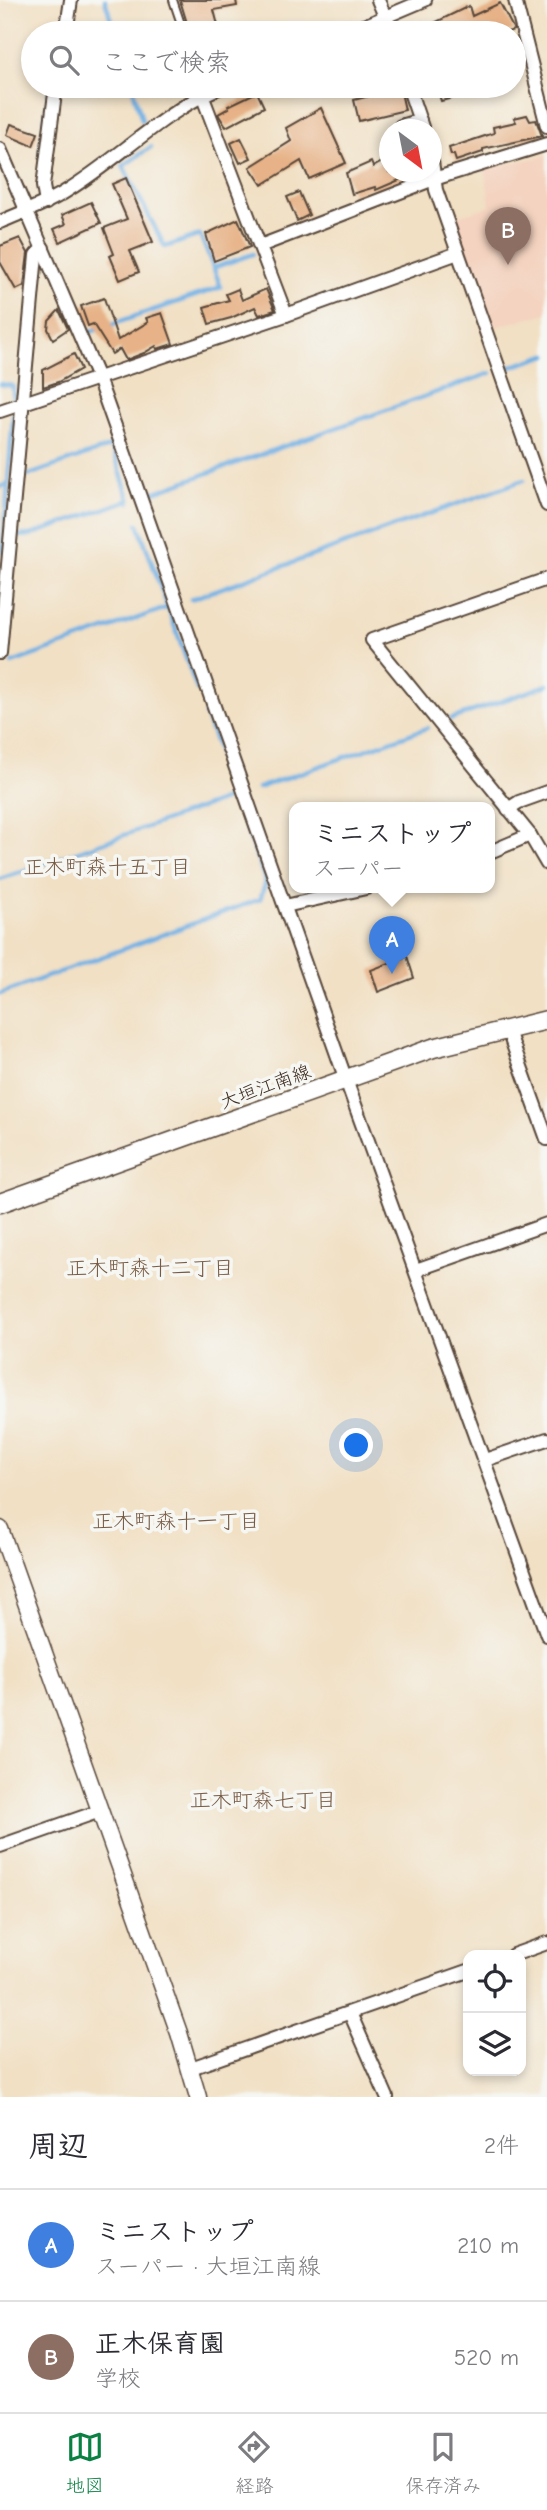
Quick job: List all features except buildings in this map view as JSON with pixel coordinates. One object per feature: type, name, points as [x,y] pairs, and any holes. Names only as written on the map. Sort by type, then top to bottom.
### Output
[{"type":"main road","name":"大垣江南線","points":[[0,1203],[433,1048],[547,1020]]},
{"type":"street","points":[[68,21],[71,0]]},
{"type":"street","points":[[378,0],[386,21]]},
{"type":"street","points":[[378,21],[425,0]]},
{"type":"street","points":[[514,0],[520,21]]},
{"type":"street","points":[[526,46],[547,126]]},
{"type":"street","points":[[46,203],[43,186],[55,98]]},
{"type":"street","points":[[0,222],[46,203],[68,190],[190,98]]},
{"type":"street","points":[[204,98],[286,315]]},
{"type":"street","points":[[412,98],[419,119]]},
{"type":"street","points":[[442,177],[547,144]]},
{"type":"street","points":[[0,149],[98,378],[346,1080],[547,1635]]},
{"type":"street","points":[[260,246],[426,182]]},
{"type":"street","points":[[435,182],[547,505]]},
{"type":"street","points":[[0,653],[36,255],[43,248]]},
{"type":"street","points":[[0,411],[286,315],[458,253]]},
{"type":"street","points":[[547,579],[372,640],[530,835],[547,864]]},
{"type":"street","points":[[508,809],[547,792]]},
{"type":"street","points":[[495,850],[530,835]]},
{"type":"street","points":[[285,906],[344,893]]},
{"type":"street","points":[[507,1028],[547,1139]]},
{"type":"street","points":[[416,1270],[547,1224]]},
{"type":"street","points":[[485,1460],[547,1439]]},
{"type":"street","points":[[0,1529],[191,2068],[198,2097]]},
{"type":"street","points":[[0,1846],[100,1811]]},
{"type":"street","points":[[526,1950],[547,1943]]},
{"type":"street","points":[[191,2068],[463,1973]]},
{"type":"street","points":[[350,2013],[387,2097]]},
{"type":"lane","points":[[173,0],[180,21]]},
{"type":"shaded area","points":[[547,155],[547,313],[488,329],[454,217],[490,206],[485,169]]},
{"type":"waterway","points":[[105,0],[111,21]]},
{"type":"waterway","points":[[40,155],[48,98]]},
{"type":"waterway","points":[[136,98],[142,120]]},
{"type":"waterway","points":[[110,325],[221,287],[200,235],[165,247],[123,166],[151,147]]},
{"type":"waterway","points":[[213,268],[253,254]]},
{"type":"waterway","points":[[89,332],[102,328]]},
{"type":"waterway","points":[[507,368],[547,355]]},
{"type":"waterway","points":[[152,493],[491,373]]},
{"type":"waterway","points":[[0,384],[13,386],[13,398]]},
{"type":"waterway","points":[[4,538],[13,415]]},
{"type":"waterway","points":[[29,475],[112,446],[130,502]]},
{"type":"waterway","points":[[191,599],[524,480]]},
{"type":"waterway","points":[[0,487],[7,484]]},
{"type":"waterway","points":[[17,536],[31,535],[129,500]]},
{"type":"waterway","points":[[138,524],[197,689]]},
{"type":"waterway","points":[[2,552],[6,537]]},
{"type":"waterway","points":[[0,565],[0,579]]},
{"type":"waterway","points":[[12,663],[169,607]]},
{"type":"waterway","points":[[451,719],[547,685]]},
{"type":"waterway","points":[[0,994],[260,899],[266,882],[205,713]]},
{"type":"waterway","points":[[258,788],[427,728]]},
{"type":"waterway","points":[[0,879],[235,796]]},
{"type":"place","name":"正木保育園","points":[[508,265]]},
{"type":"place","name":"ミニストップ","points":[[392,974]]},
{"type":"district","name":"正木町森十五丁目","points":[[107,867]]},
{"type":"district","name":"正木町森十二丁目","points":[[150,1268]]},
{"type":"district","name":"正木町森十一丁目","points":[[176,1521]]},
{"type":"district","name":"正木町森七丁目","points":[[263,1800]]}]
